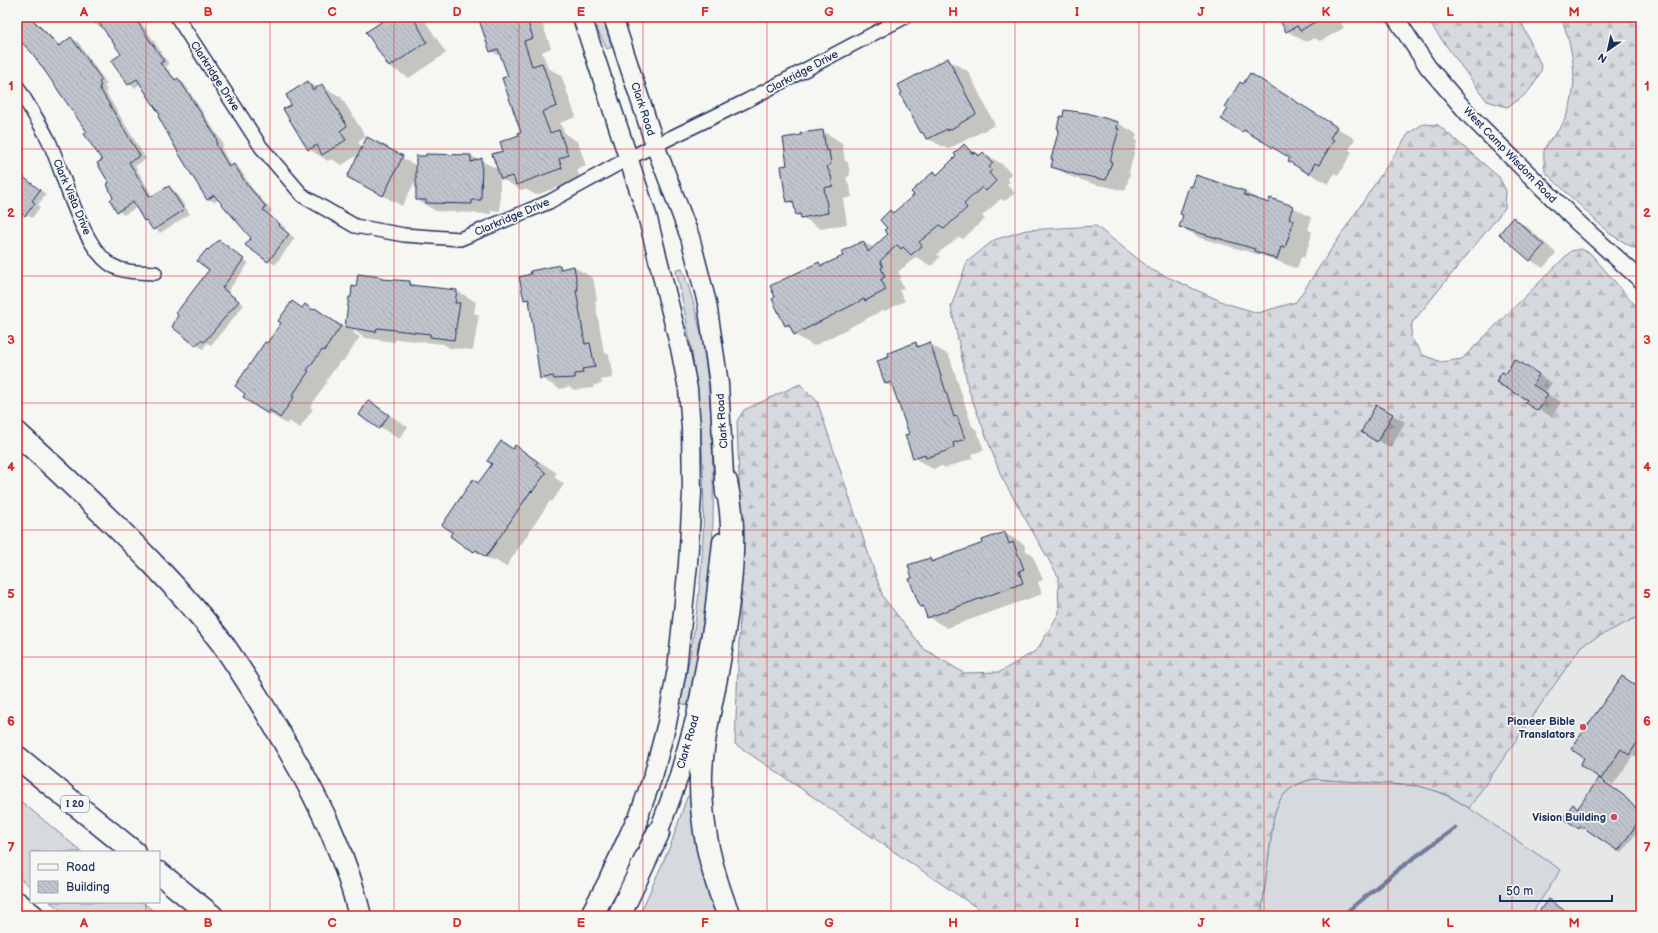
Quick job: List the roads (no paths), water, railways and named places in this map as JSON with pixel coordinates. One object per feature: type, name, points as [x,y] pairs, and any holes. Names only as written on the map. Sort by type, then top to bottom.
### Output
[{"type":"highway","points":[[17,433],[112,520],[180,592],[221,642],[251,687],[306,779],[331,828],[352,883],[360,916]]},
{"type":"highway","points":[[726,482],[731,512],[731,555],[722,642],[707,722],[701,774],[703,811],[712,864],[729,916]]},
{"type":"highway","name":"I 20","points":[[17,757],[133,851]]},
{"type":"highway","points":[[591,916],[608,885],[636,824]]},
{"type":"highway","points":[[619,916],[658,833]]},
{"type":"highway","points":[[160,874],[212,916]]},
{"type":"highway","points":[[17,903],[33,916]]},
{"type":"main road","points":[[582,17],[647,215],[688,390],[691,428],[692,493],[688,564],[673,692],[662,744],[636,824]]},
{"type":"main road","name":"Clark Road","points":[[613,17],[655,145],[690,237],[707,303],[719,384],[726,482],[721,558],[704,678],[696,716],[680,772],[658,833]]},
{"type":"street","name":"Clarkridge Drive","points":[[177,17],[261,147],[303,196],[355,226],[404,235],[460,239],[549,202],[629,158],[748,100],[906,17]]},
{"type":"street","name":"West Camp Wisdom Road","points":[[1395,17],[1428,67],[1470,116],[1576,221],[1641,280]]},
{"type":"street","name":"Clark Vista Drive","points":[[17,86],[48,140],[89,238],[99,255],[113,266],[129,271],[155,273]]},
{"type":"waterway","points":[[1342,916],[1400,868],[1455,828]]},
{"type":"place","name":"Pioneer Bible Translators","points":[[1583,727]]},
{"type":"place","name":"Vision Building","points":[[1614,817]]}]
